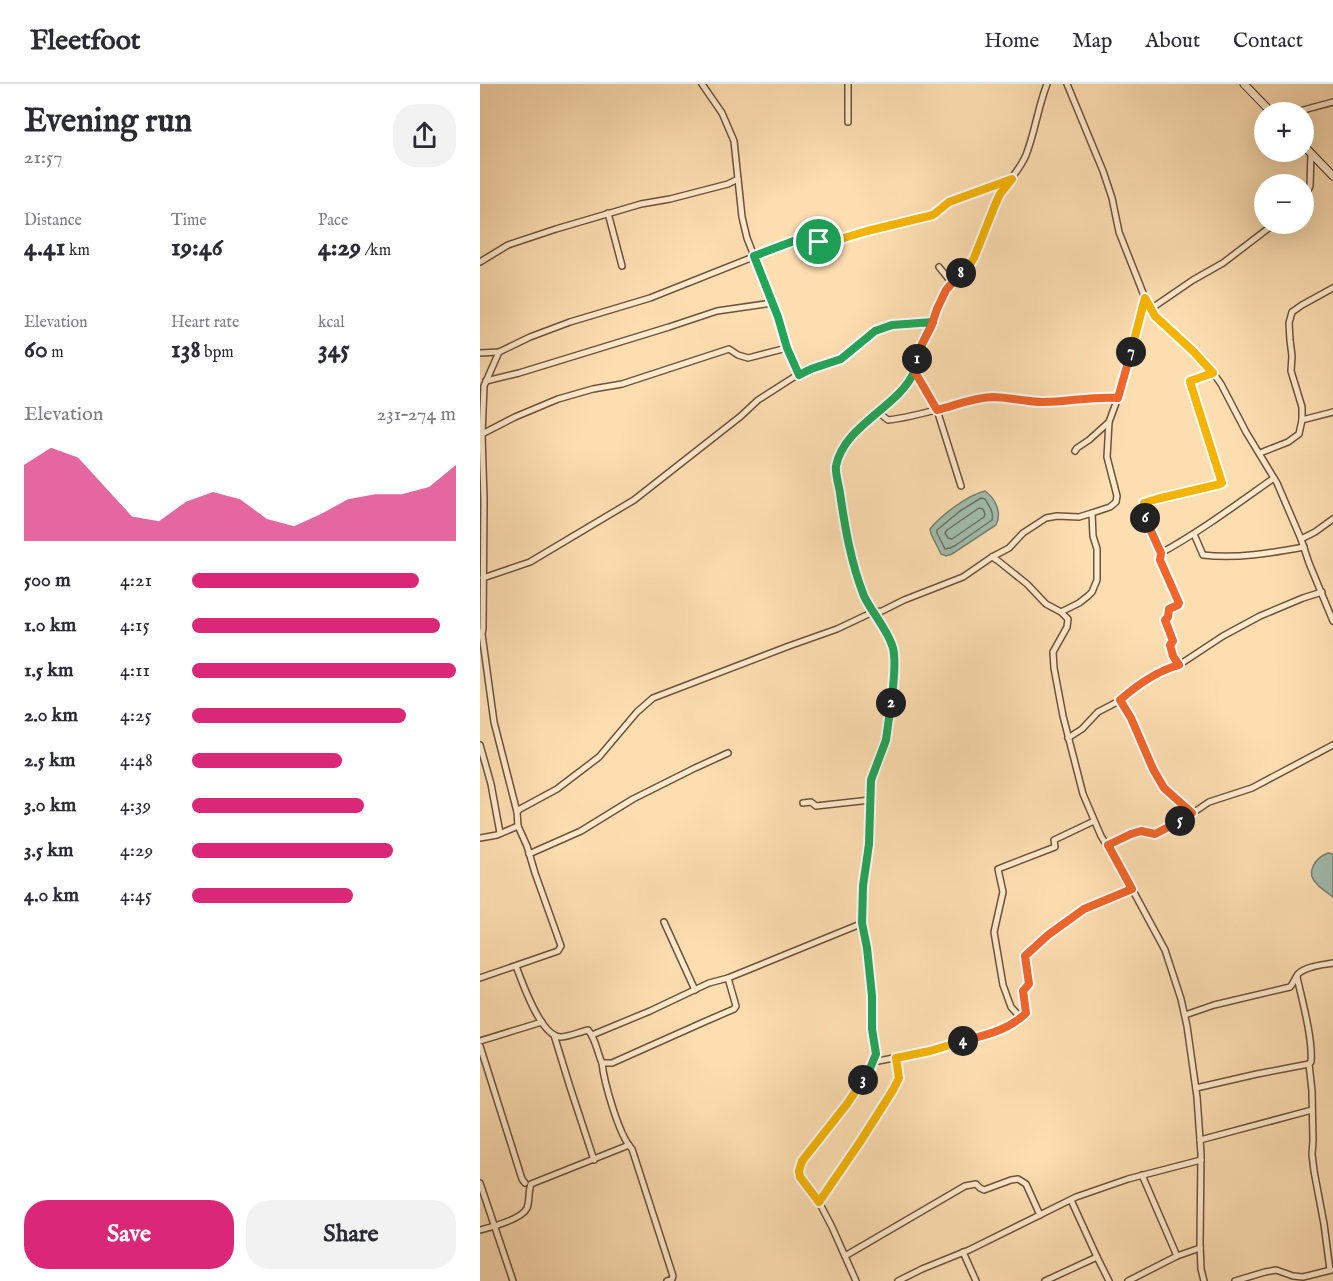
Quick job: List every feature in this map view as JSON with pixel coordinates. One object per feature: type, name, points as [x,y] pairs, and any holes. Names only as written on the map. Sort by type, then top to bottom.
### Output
[{"type":"main road","points":[[1244,84],[1261,102]]},
{"type":"main road","points":[[1314,156],[1333,176]]},
{"type":"street","points":[[702,84],[722,113],[734,141],[742,217],[747,238],[799,375]]},
{"type":"street","points":[[848,84],[849,122]]},
{"type":"street","points":[[856,1281],[819,1202],[800,1177],[799,1171],[802,1161],[847,1104],[869,1071],[876,1054],[872,1029],[872,996],[867,948],[862,923],[863,886],[869,844],[871,780],[886,740],[893,686],[893,650],[865,597],[856,572],[849,545],[836,467],[843,449],[862,425],[906,386],[915,372],[919,350],[941,299],[974,258],[1000,194],[1025,158],[1047,84]]},
{"type":"street","points":[[1067,84],[1103,171],[1112,198],[1119,232],[1145,298],[1155,316],[1194,352],[1221,384],[1288,506],[1333,621]]},
{"type":"street","points":[[1314,107],[1333,102]]},
{"type":"street","points":[[480,262],[508,245],[608,213],[728,184],[738,179]]},
{"type":"street","points":[[480,353],[499,352],[570,322],[650,298],[807,236],[819,242],[834,241],[933,215],[949,202],[1012,179]]},
{"type":"street","points":[[608,213],[622,266]]},
{"type":"street","points":[[1150,308],[1223,263],[1261,234]]},
{"type":"street","points":[[939,267],[952,283]]},
{"type":"street","points":[[1260,453],[1288,442],[1299,434],[1302,407],[1291,371],[1289,322],[1292,312],[1333,288]]},
{"type":"street","points":[[517,812],[557,789],[599,757],[626,724],[653,698],[837,629],[873,612],[882,611],[904,600],[963,578],[1009,548],[1023,533],[1046,518],[1079,517],[1110,507],[1116,502],[1117,496],[1107,457],[1109,422],[1123,384],[1145,298]]},
{"type":"street","points":[[486,381],[659,331],[717,311],[772,303]]},
{"type":"street","points":[[483,578],[530,561],[634,500],[741,417],[758,400],[811,369],[841,359],[875,331],[892,325],[933,322]]},
{"type":"street","points":[[482,434],[558,399],[622,384],[729,349],[748,358],[787,348]]},
{"type":"street","points":[[480,978],[558,951],[561,946],[518,826],[517,812],[494,722],[481,634],[483,628],[482,434],[484,386],[499,352]]},
{"type":"street","points":[[915,372],[937,410],[961,486]]},
{"type":"street","points":[[1179,665],[1171,650],[1170,645],[1173,641],[1165,620],[1169,609],[1179,603],[1160,560],[1161,553],[1145,517],[1144,503],[1222,483],[1190,382],[1213,373]]},
{"type":"street","points":[[880,410],[888,420],[937,410],[970,399],[1010,398],[1045,402],[1102,396],[1118,398]]},
{"type":"street","points":[[1302,420],[1333,412]]},
{"type":"street","points":[[1075,451],[1109,422]]},
{"type":"street","points":[[1161,553],[1232,509],[1274,478]]},
{"type":"street","points":[[1061,612],[1088,596],[1097,580],[1097,549],[1092,513]]},
{"type":"street","points":[[1301,539],[1333,519]]},
{"type":"street","points":[[1194,534],[1203,555],[1216,557],[1236,557],[1304,548]]},
{"type":"street","points":[[992,558],[1068,619],[1067,627],[1053,652],[1054,668],[1068,738],[1083,794],[1101,836],[1164,950],[1181,999],[1196,1089],[1201,1160],[1200,1248],[1204,1281]]},
{"type":"street","points":[[1068,738],[1082,729],[1098,712],[1120,700],[1150,678],[1170,667],[1179,665],[1239,627],[1303,598],[1322,592]]},
{"type":"street","points":[[1120,700],[1164,788],[1192,813]]},
{"type":"street","points":[[480,745],[493,793],[500,833]]},
{"type":"street","points":[[1108,845],[1141,831],[1155,834],[1181,821],[1209,802],[1260,784],[1333,745]]},
{"type":"street","points":[[529,854],[580,831],[633,799],[728,753]]},
{"type":"street","points":[[803,803],[811,802],[816,806],[870,800]]},
{"type":"street","points":[[1021,1018],[1011,1007],[1003,985],[994,932],[1003,892],[998,869],[1055,847],[1054,840],[1094,822]]},
{"type":"street","points":[[480,838],[518,826]]},
{"type":"street","points":[[873,1062],[930,1051],[1005,1029],[1026,1013],[1023,991],[1029,984],[1025,956],[1048,935],[1084,909],[1132,889]]},
{"type":"street","points":[[664,922],[695,990]]},
{"type":"street","points":[[592,1035],[695,990],[862,923]]},
{"type":"street","points":[[1185,1015],[1214,1005],[1290,987],[1304,970],[1333,963]]},
{"type":"street","points":[[516,966],[538,1019],[554,1035],[594,1160]]},
{"type":"street","points":[[1235,1281],[1276,1270],[1303,1277],[1331,1270],[1312,1154],[1312,1091],[1309,1064],[1312,1055],[1311,1042],[1297,977]]},
{"type":"street","points":[[602,1063],[612,1063],[734,1009],[736,1006],[728,978]]},
{"type":"street","points":[[525,1184],[481,1043],[542,1022]]},
{"type":"street","points":[[554,1035],[560,1037],[588,1030],[592,1035],[602,1063],[606,1085],[622,1132],[632,1149],[673,1276],[667,1281]]},
{"type":"street","points":[[819,1202],[893,1090],[899,1078],[896,1058]]},
{"type":"street","points":[[1196,1089],[1309,1064]]},
{"type":"street","points":[[1200,1140],[1312,1110]]},
{"type":"street","points":[[480,1230],[519,1216],[526,1211],[531,1184],[628,1145]]},
{"type":"street","points":[[898,1281],[1071,1200],[1128,1179],[1201,1160]]},
{"type":"street","points":[[1142,1175],[1178,1256]]},
{"type":"street","points":[[845,1256],[965,1186],[976,1184],[984,1190],[1018,1179],[1026,1184],[1040,1215]]},
{"type":"street","points":[[480,1184],[513,1281]]},
{"type":"street","points":[[1071,1200],[1109,1281]]},
{"type":"street","points":[[1128,1281],[1178,1256],[1200,1248]]},
{"type":"street","points":[[963,1252],[976,1281]]},
{"type":"street","points":[[1045,1281],[1097,1257]]},
{"type":"water","points":[[985,491],[997,506],[996,525],[952,554],[946,556],[941,554],[930,529],[955,506]]},
{"type":"water","points":[[1328,853],[1333,854],[1333,897],[1313,880],[1312,875],[1313,866],[1319,858]]},
{"type":"route","points":[[819,242],[807,236],[754,256],[799,375],[841,359],[875,331],[892,325],[933,322],[919,350],[915,372],[906,386],[862,425],[843,449],[836,467],[849,545],[856,572],[865,597],[893,650],[893,686],[886,740],[871,780],[869,844],[863,886],[862,923],[867,948],[872,996],[872,1029],[876,1054],[869,1071],[847,1104],[802,1161],[800,1177],[819,1202],[893,1090],[899,1078],[896,1058],[930,1051],[1005,1029],[1021,1018],[1026,1013],[1023,991],[1029,984],[1025,956],[1048,935],[1084,909],[1132,889],[1108,845],[1141,831],[1155,834],[1192,813],[1164,788],[1120,700],[1150,678],[1170,667],[1179,665],[1171,650],[1170,645],[1173,641],[1165,620],[1169,609],[1179,603],[1160,560],[1161,553],[1145,517],[1144,503],[1222,483],[1190,382],[1213,373],[1155,316],[1145,298],[1118,398],[1102,396],[1045,402],[994,397],[970,399],[937,410],[915,372],[919,350],[931,327],[946,290],[974,258],[1000,194],[1012,179],[957,198],[933,215],[834,241],[819,242]]}]
